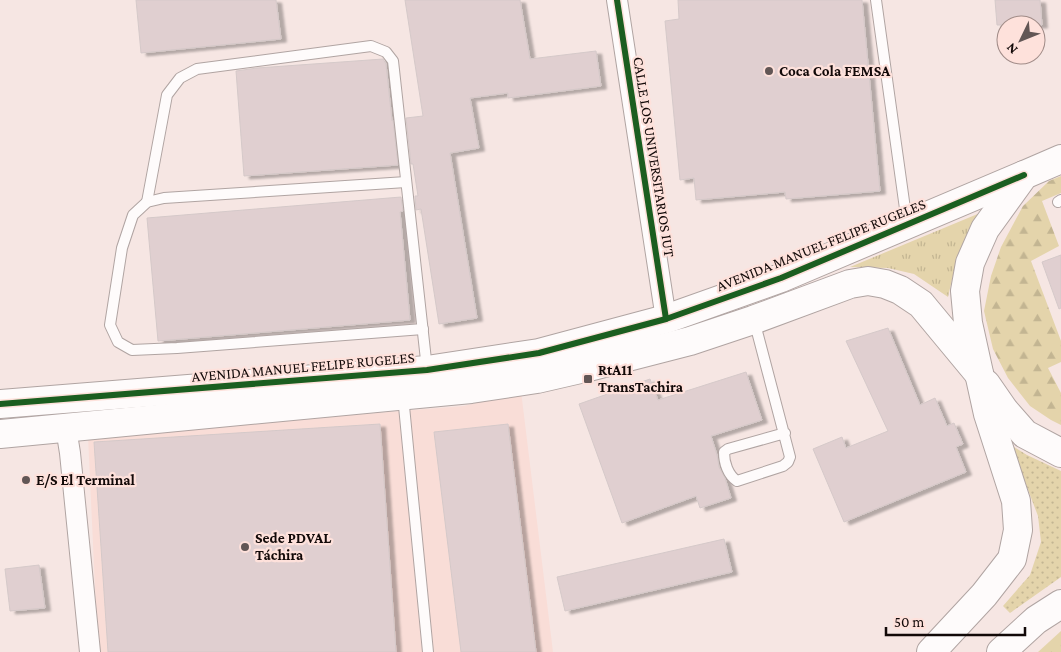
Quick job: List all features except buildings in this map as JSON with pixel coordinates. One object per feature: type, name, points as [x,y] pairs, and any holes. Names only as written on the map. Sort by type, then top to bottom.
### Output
[{"type":"main road","name":"AVENIDA MANUEL FELIPE RUGELES","points":[[0,404],[427,370],[539,353],[666,318],[781,278],[1061,159]]},
{"type":"main road","points":[[931,652],[984,596],[1012,559],[1018,530],[1016,501],[988,414],[968,324],[965,291],[970,263],[985,229],[1024,175]]},
{"type":"main road","points":[[0,434],[472,389],[537,379],[690,341],[754,320],[850,284],[868,281],[885,284],[900,290],[921,304],[979,374],[1004,410],[1025,434],[1061,454]]},
{"type":"main road","points":[[1001,652],[1036,620],[1061,604]]},
{"type":"street","name":"CALLE LOS UNIVERSITARIOS IUT","points":[[617,0],[666,318]]},
{"type":"street","points":[[66,428],[90,652]]},
{"type":"lane","points":[[876,0],[907,224]]},
{"type":"lane","points":[[147,202],[167,95],[180,78],[197,69],[371,46],[386,52],[393,61],[427,370]]},
{"type":"lane","points":[[406,182],[164,198],[147,202],[133,215],[122,248],[110,325],[118,342],[132,350],[423,329]]},
{"type":"lane","points":[[754,320],[785,433],[790,457],[783,466],[737,481],[732,478],[724,458],[724,452],[728,448],[785,433]]},
{"type":"lane","points":[[403,395],[428,652]]},
{"type":"shaded area","name":"Sede PDVAL Táchira","points":[[521,391],[553,652],[98,652],[88,436],[464,406]]},
{"type":"green space","points":[[1061,176],[1061,193],[1042,201],[1059,246],[1031,261],[1061,341],[1061,362],[1048,368],[1061,393],[1061,425],[1030,406],[1008,378],[993,349],[984,311],[991,276],[1001,247],[1023,206],[1049,181]]},
{"type":"green space","points":[[980,213],[956,262],[948,297],[914,274],[888,268],[850,267]]},
{"type":"green space","points":[[1011,445],[1061,471],[1061,577],[1010,613],[1003,606],[1030,575],[1041,542],[1038,516]]},
{"type":"green space","points":[[1061,631],[1061,652],[1038,652]]},
{"type":"cycle path","points":[[617,0],[666,319]]},
{"type":"cycle path","points":[[0,404],[427,370],[539,353],[666,319],[781,278],[1024,175]]},
{"type":"place","name":"Coca Cola FEMSA","points":[[769,71]]},
{"type":"place","name":"RtA11 TransTachira","points":[[588,379]]},
{"type":"place","name":"E/S El Terminal","points":[[26,480]]},
{"type":"place","name":"Sede PDVAL Táchira","points":[[245,547]]}]
